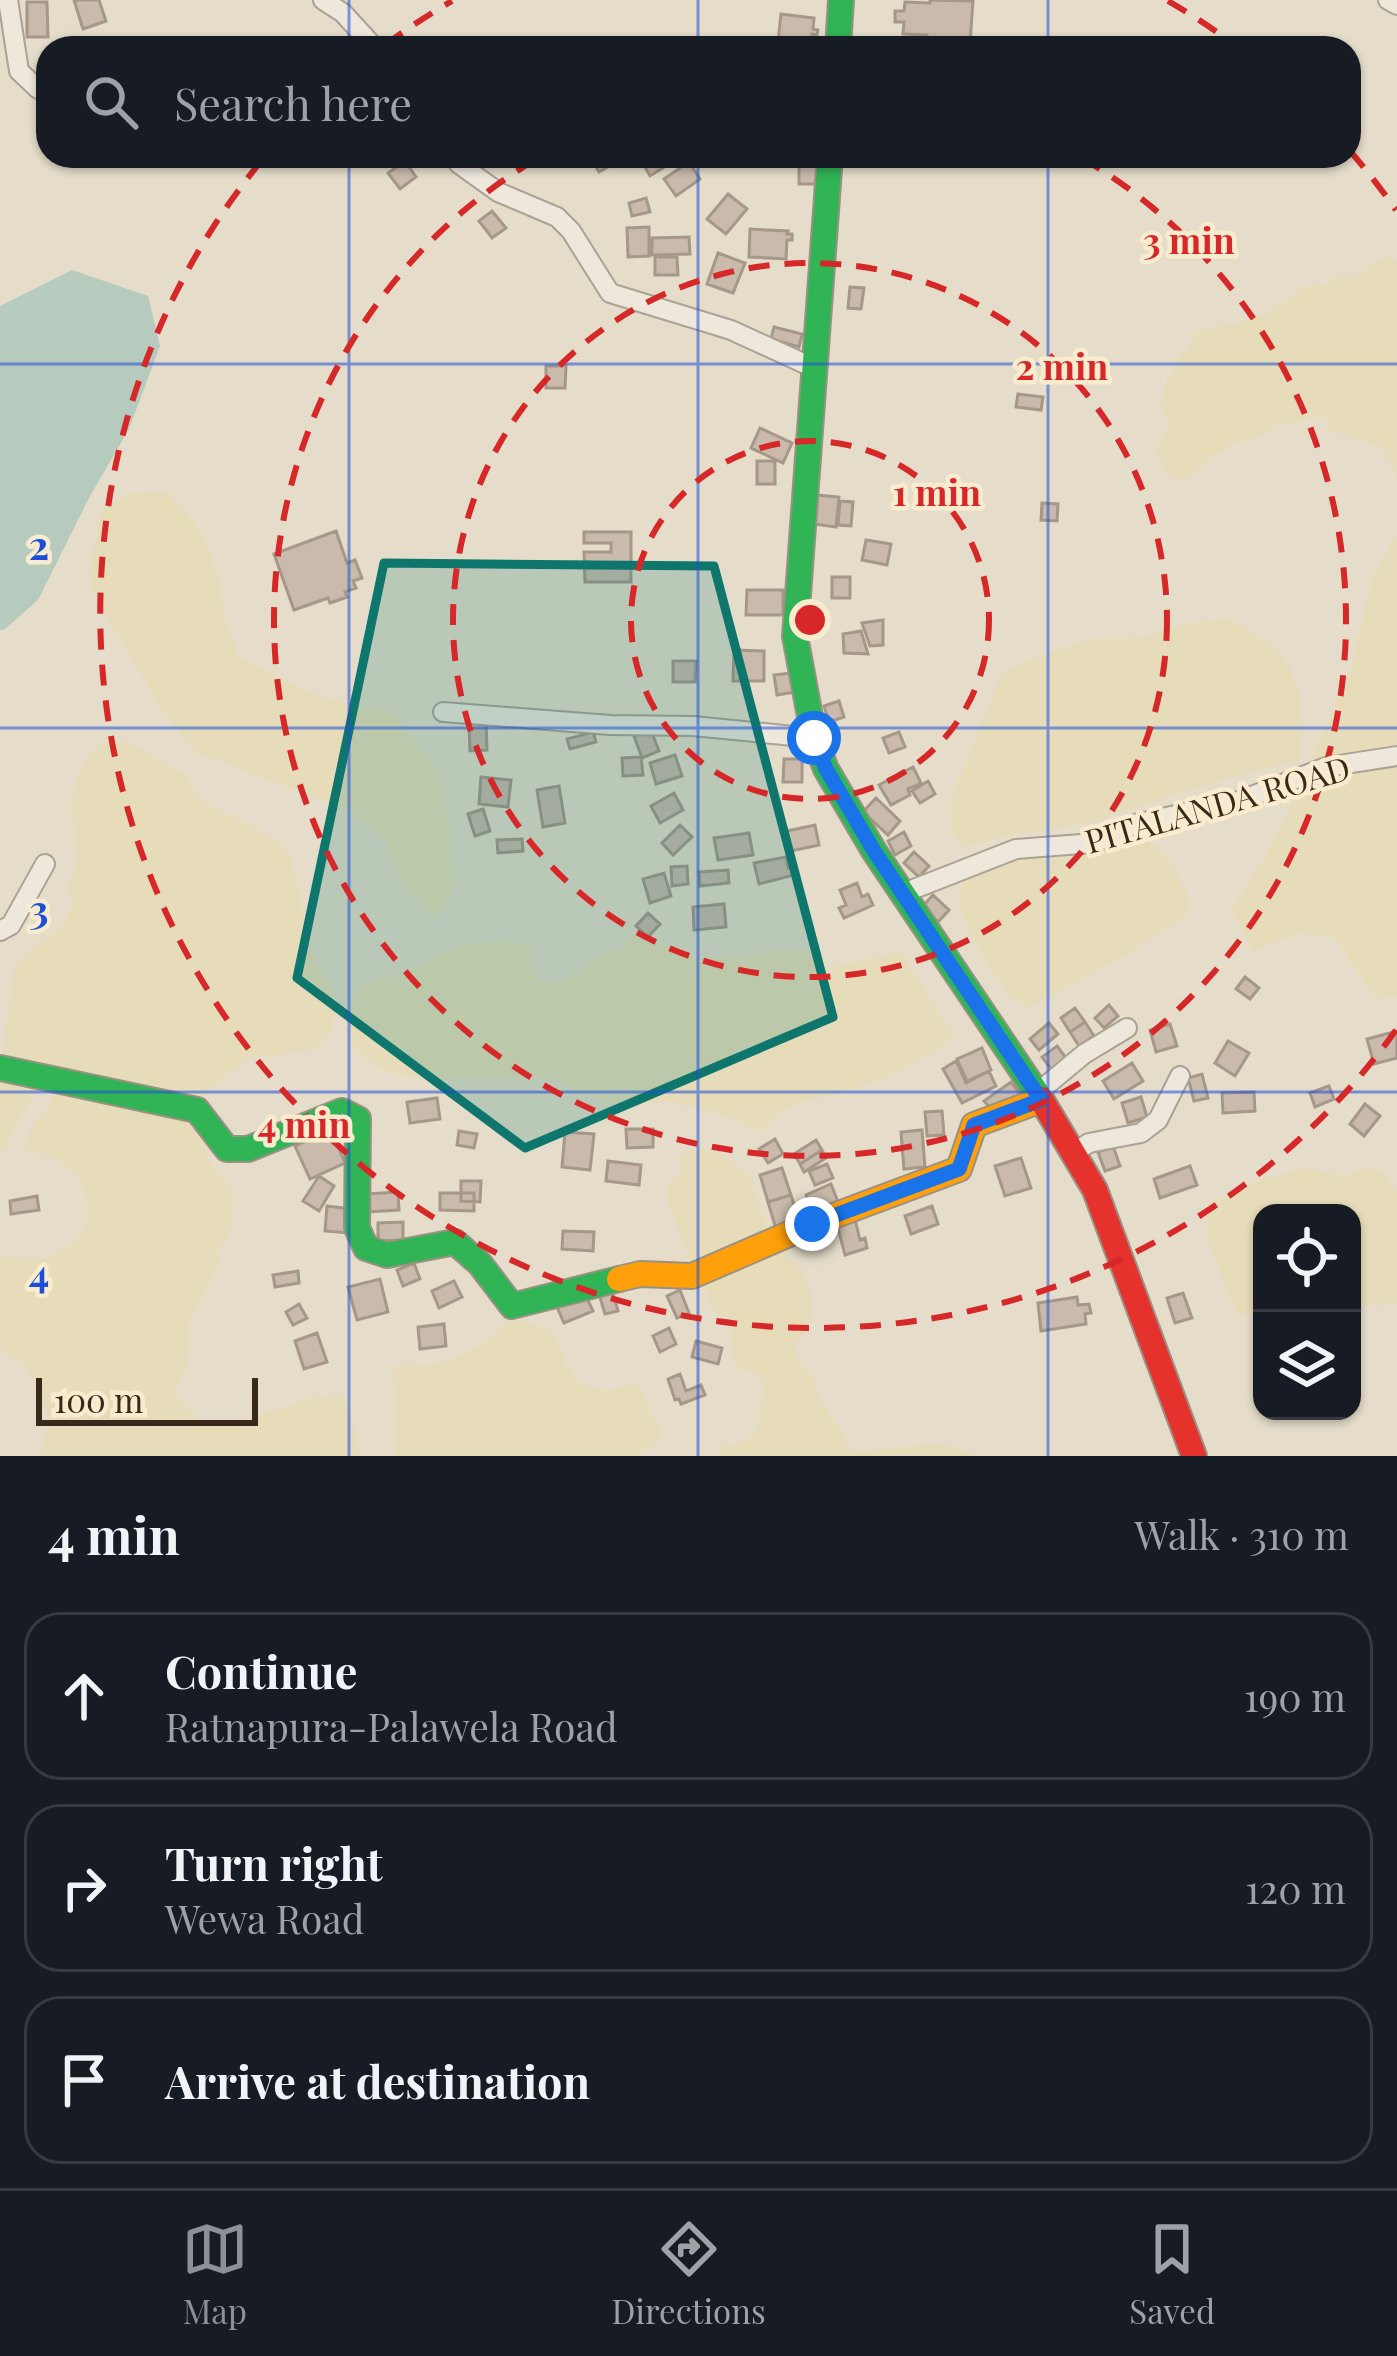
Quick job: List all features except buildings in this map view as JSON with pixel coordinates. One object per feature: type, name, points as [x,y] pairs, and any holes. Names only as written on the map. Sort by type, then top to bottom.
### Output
[{"type":"main road","points":[[839,36],[841,0]]},
{"type":"main road","points":[[829,168],[795,636],[814,738],[826,769],[901,894],[1039,1097],[1095,1190],[1194,1456]]},
{"type":"main road","points":[[0,1067],[197,1110],[227,1149],[248,1149],[342,1111],[358,1119],[357,1228],[366,1248],[388,1255],[455,1242],[480,1264],[512,1306],[640,1274],[692,1276],[812,1224],[959,1169],[974,1125],[1039,1097]]},
{"type":"street","points":[[8,0],[19,71],[36,87]]},
{"type":"street","points":[[322,0],[364,36]]},
{"type":"street","points":[[1388,0],[1397,5]]},
{"type":"street","points":[[468,168],[497,192],[556,217],[571,231],[610,293],[731,330],[814,368]]},
{"type":"street","points":[[443,712],[814,738]]},
{"type":"street","name":"PITALANDA ROAD","points":[[901,894],[1016,849],[1094,843],[1135,824],[1239,800],[1326,767],[1397,756]]},
{"type":"street","points":[[0,931],[11,926],[45,864]]},
{"type":"street","points":[[1039,1097],[1084,1054],[1126,1028]]},
{"type":"street","points":[[1073,1154],[1089,1144],[1141,1133],[1158,1120],[1180,1076]]},
{"type":"highlighted area","points":[[384,563],[714,566],[833,1017],[525,1148],[297,978]]},
{"type":"shaded area","points":[[1397,260],[1397,480],[1379,445],[1326,431],[1326,418],[1314,417],[1273,425],[1272,433],[1232,444],[1209,457],[1182,481],[1172,478],[1157,448],[1169,422],[1161,407],[1167,381],[1178,358],[1191,346],[1194,333],[1267,315],[1302,287],[1354,277],[1374,261]]},
{"type":"shaded area","points":[[72,270],[148,296],[160,346],[129,429],[38,600],[0,630],[0,306]]},
{"type":"shaded area","points":[[167,492],[202,532],[219,577],[224,618],[240,658],[311,693],[393,713],[439,774],[451,835],[453,890],[435,916],[401,885],[386,841],[350,811],[197,753],[164,714],[102,609],[89,576],[101,511],[129,493]]},
{"type":"shaded area","points":[[1397,535],[1397,997],[1376,998],[1334,938],[1299,933],[1253,951],[1231,910],[1281,828],[1351,669],[1373,575]]},
{"type":"shaded area","points":[[1232,619],[1289,664],[1300,706],[1300,759],[1081,825],[1008,835],[965,847],[950,829],[954,791],[1002,673],[1090,639],[1139,638],[1193,623]]},
{"type":"shaded area","points":[[113,740],[138,747],[188,777],[201,800],[272,837],[288,852],[310,948],[337,1007],[332,1029],[318,1048],[249,1057],[197,1100],[2,1057],[15,965],[61,928],[73,904],[69,886],[78,861],[74,786],[86,759],[99,745]]},
{"type":"shaded area","points":[[1144,839],[1171,860],[1190,900],[1188,915],[1028,1008],[1010,996],[964,921],[958,899],[962,883],[1016,857],[1102,853]]},
{"type":"shaded area","points":[[631,935],[705,960],[809,950],[816,971],[901,952],[955,1037],[874,1082],[799,1102],[779,1113],[760,1133],[710,1111],[667,1101],[610,1102],[551,1078],[423,1079],[389,1072],[367,1060],[349,1040],[349,1013],[362,984],[412,971],[468,944],[532,946],[529,962],[540,982],[555,982],[578,972],[600,954],[622,950]]},
{"type":"shaded area","points":[[0,1077],[38,1089],[6,1149],[0,1150]]},
{"type":"shaded area","points":[[55,1095],[88,1095],[192,1115],[211,1166],[235,1198],[232,1227],[218,1254],[219,1265],[191,1317],[186,1367],[175,1392],[203,1425],[244,1420],[318,1397],[349,1398],[359,1456],[41,1456],[48,1417],[39,1387],[23,1365],[0,1349],[0,1254],[49,1258],[87,1228],[88,1201],[76,1174],[53,1157],[24,1148]]},
{"type":"shaded area","points":[[709,1149],[750,1176],[773,1238],[701,1269],[691,1262],[666,1189],[681,1172],[682,1155]]},
{"type":"shaded area","points":[[1305,1168],[1343,1176],[1369,1168],[1384,1174],[1397,1191],[1397,1304],[1361,1306],[1361,1204],[1253,1204],[1253,1314],[1237,1315],[1207,1237],[1208,1204],[1266,1178]]},
{"type":"shaded area","points":[[776,1248],[803,1273],[810,1292],[810,1326],[794,1344],[796,1355],[815,1380],[819,1401],[841,1429],[848,1447],[863,1452],[937,1443],[979,1456],[721,1456],[720,1448],[740,1443],[758,1430],[764,1385],[759,1375],[736,1367],[728,1317],[714,1311],[704,1282]]},
{"type":"shaded area","points":[[523,1320],[557,1339],[565,1363],[580,1384],[605,1391],[637,1384],[663,1435],[638,1456],[394,1456],[392,1367],[441,1364],[477,1348],[512,1321]]},
{"type":"traffic: fast","points":[[839,36],[841,0]]},
{"type":"traffic: fast","points":[[829,168],[795,636],[814,738],[826,769],[874,851],[1041,1099]]},
{"type":"traffic: fast","points":[[0,1068],[197,1110],[227,1149],[248,1149],[342,1111],[358,1119],[357,1228],[366,1248],[387,1255],[455,1242],[480,1264],[512,1306],[619,1279]]},
{"type":"traffic: slow","points":[[619,1279],[640,1274],[692,1276],[812,1224],[959,1169],[974,1125],[1041,1100]]},
{"type":"traffic: jam","points":[[1041,1099],[1095,1190],[1194,1456]]},
{"type":"route","points":[[812,1224],[959,1169],[974,1125],[1041,1100],[874,851],[826,769],[814,738]]}]
